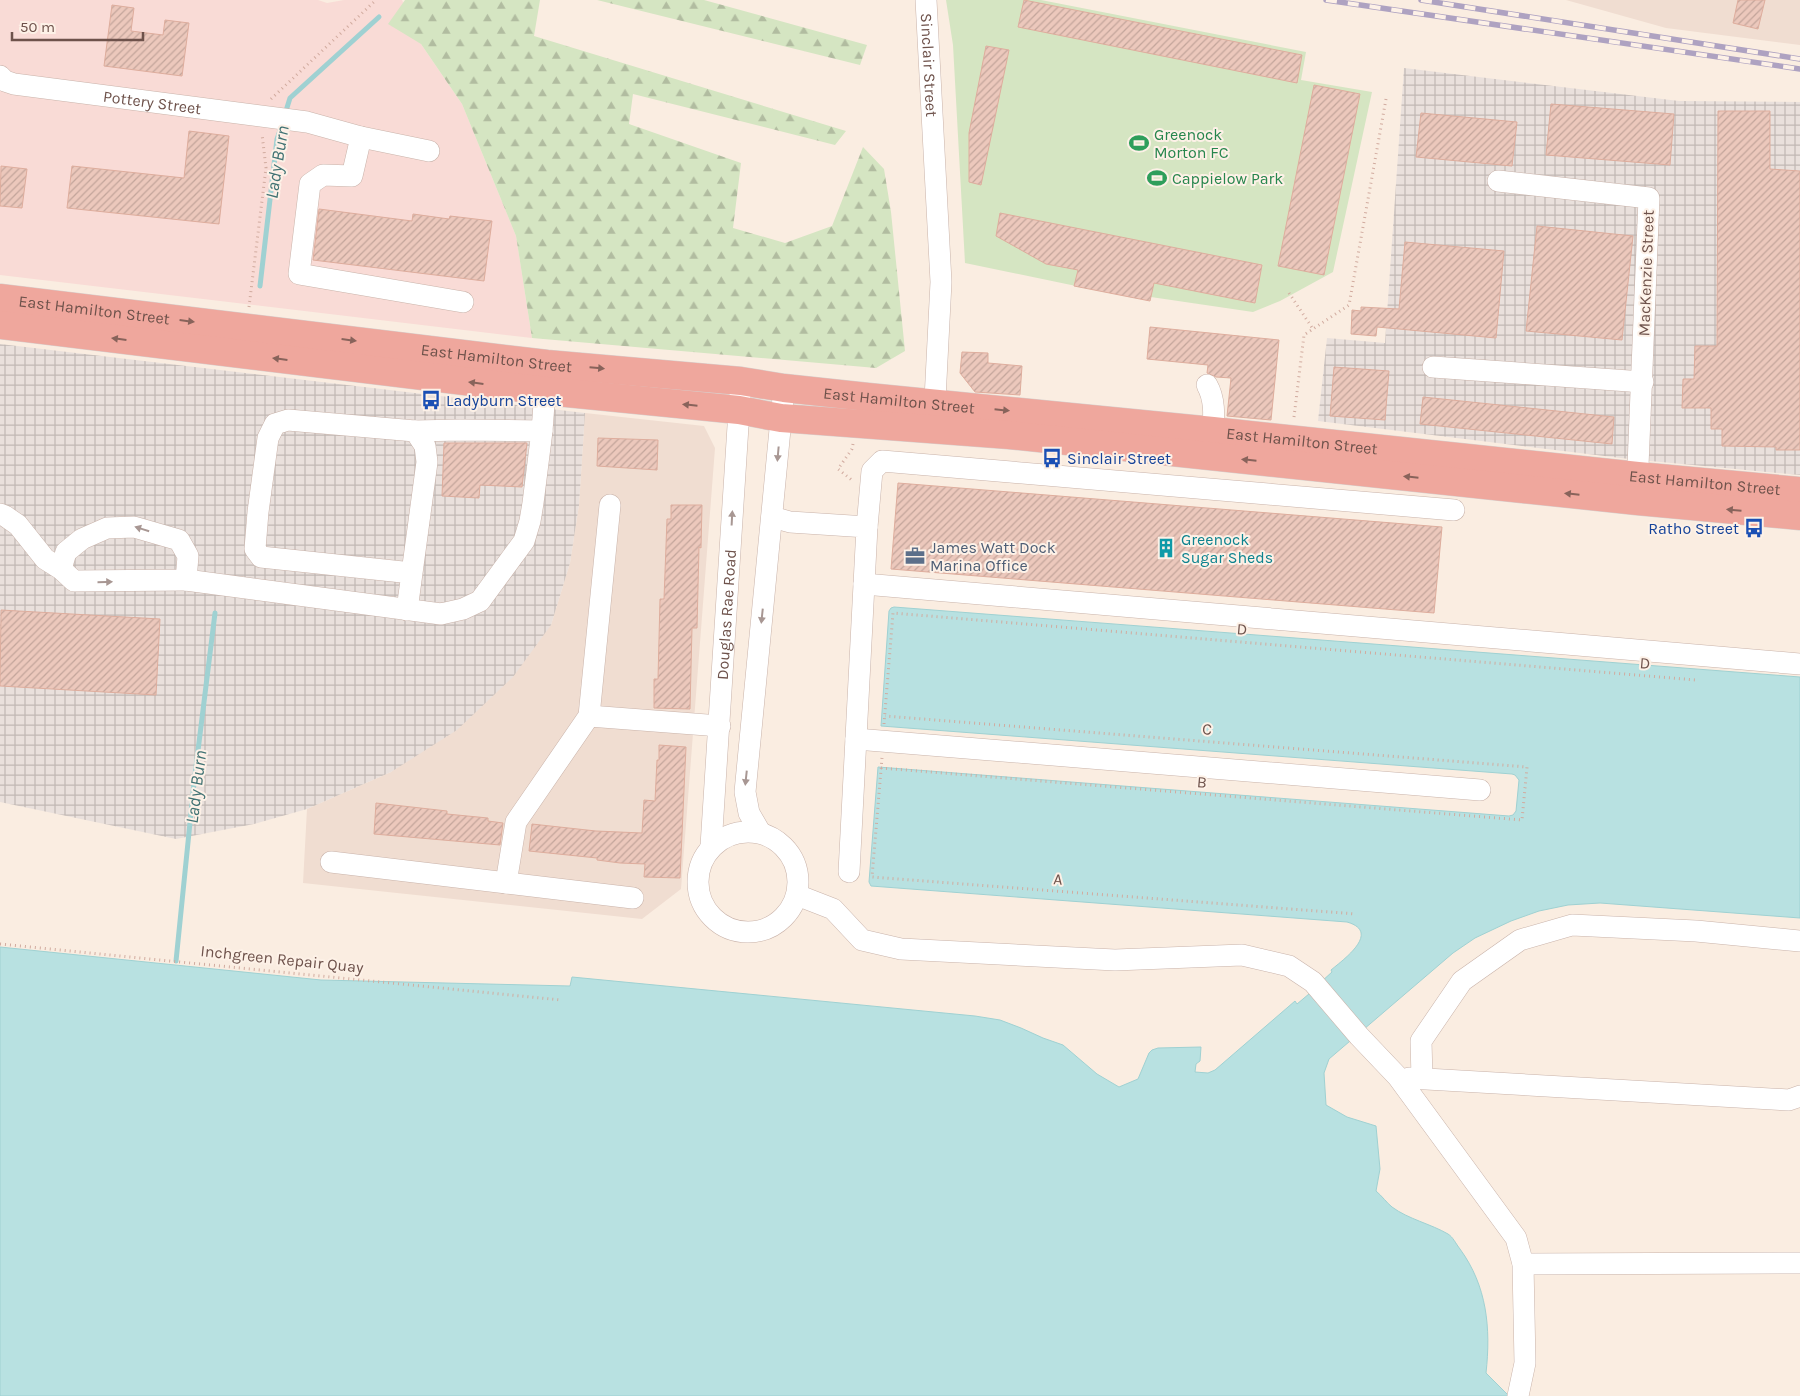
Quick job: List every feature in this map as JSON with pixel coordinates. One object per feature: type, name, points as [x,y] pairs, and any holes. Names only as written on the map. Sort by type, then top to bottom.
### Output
[{"type":"highway","name":"East Hamilton Street","points":[[0,298],[547,364],[741,381],[934,416],[1009,435],[1343,458],[1638,488],[1800,516]]},
{"type":"highway","name":"East Hamilton Street","points":[[0,325],[546,391],[739,410],[781,418],[934,416],[1212,431],[1291,440],[1343,458]]},
{"type":"highway","name":"East Hamilton Street","points":[[1638,488],[1800,491]]},
{"type":"street","name":"Sinclair Street","points":[[926,0],[941,282],[934,416]]},
{"type":"street","name":"Pottery Street","points":[[0,76],[14,84],[307,122],[361,137],[429,151]]},
{"type":"street","points":[[361,137],[352,176],[323,175],[310,184],[300,274],[464,302]]},
{"type":"street","name":"MacKenzie Street","points":[[1498,182],[1649,198],[1638,488]]},
{"type":"street","points":[[0,514],[18,525],[45,559],[61,569],[74,581],[186,580],[441,614],[463,609],[480,601],[524,541],[530,521],[542,431],[547,364]]},
{"type":"street","points":[[1433,367],[1643,382]]},
{"type":"street","name":"Douglas Rae Road","points":[[711,846],[741,381]]},
{"type":"street","points":[[1207,385],[1214,408],[1212,431]]},
{"type":"street","name":"Douglas Rae Road","points":[[760,832],[749,813],[745,792],[784,388]]},
{"type":"street","points":[[412,573],[261,557],[255,549],[268,438],[275,424],[288,420],[415,431],[542,431]]},
{"type":"street","points":[[407,610],[427,462],[425,446],[415,431]]},
{"type":"street","points":[[849,872],[867,527],[872,471],[882,461],[1454,510]]},
{"type":"street","points":[[506,883],[516,822],[589,716],[610,505]]},
{"type":"street","points":[[772,517],[790,522],[867,527]]},
{"type":"street","points":[[61,569],[66,552],[82,539],[107,528],[134,526],[179,540],[188,556],[186,580]]},
{"type":"street","points":[[864,584],[1800,664]]},
{"type":"street","points":[[589,716],[720,726]]},
{"type":"street","points":[[856,739],[1480,790]]},
{"type":"street","points":[[760,832],[778,841],[792,856],[798,875],[797,895],[786,915],[767,929],[744,933],[722,926],[705,910],[697,889],[699,866],[711,846],[734,833],[760,832]]},
{"type":"street","points":[[331,862],[633,898]]},
{"type":"street","points":[[797,895],[833,910],[862,940],[900,949],[1115,960],[1242,955],[1289,966],[1313,982],[1359,1036],[1398,1077],[1516,1238],[1523,1264],[1525,1363],[1518,1396]]},
{"type":"street","points":[[1422,1078],[1421,1041],[1462,981],[1520,940],[1572,925],[1696,931],[1800,941]]},
{"type":"street","points":[[1398,1077],[1789,1100],[1800,1096]]},
{"type":"street","points":[[1523,1264],[1800,1263]]},
{"type":"path","points":[[247,328],[266,168],[267,103],[376,0]]},
{"type":"path","points":[[1291,440],[1304,335],[1349,305],[1386,99]]},
{"type":"path","points":[[1289,293],[1313,329]]},
{"type":"path","points":[[849,454],[852,449]]},
{"type":"path","name":"D","points":[[885,721],[893,613],[1696,680]]},
{"type":"path","name":"C","points":[[885,716],[1526,767],[1522,820]]},
{"type":"path","name":"A","points":[[881,763],[872,877],[1356,914]]},
{"type":"path","name":"B","points":[[881,768],[1522,820]]},
{"type":"path","name":"Inchgreen Repair Quay","points":[[0,944],[561,1000]]},
{"type":"shaded area","points":[[0,0],[318,0],[327,3],[344,0],[402,0],[421,44],[462,104],[516,236],[532,338],[0,275]]},
{"type":"shaded area","points":[[1566,0],[1800,0],[1800,45],[1666,28]]},
{"type":"shaded area","points":[[1404,68],[1679,101],[1800,102],[1800,475],[1629,459],[1318,421],[1327,338],[1385,343]]},
{"type":"shaded area","points":[[0,344],[585,413],[579,505],[570,563],[551,625],[513,677],[457,730],[391,772],[307,809],[254,824],[176,839],[0,802]]},
{"type":"shaded area","points":[[585,413],[704,426],[715,448],[681,889],[642,919],[303,883],[307,809],[391,772],[551,625],[570,563],[579,505]]},
{"type":"green space","points":[[405,0],[540,0],[534,36],[846,131],[835,145],[633,94],[629,124],[741,163],[733,228],[785,243],[832,226],[863,147],[884,169],[891,212],[905,351],[876,368],[532,338],[516,236],[462,104],[421,44],[388,24]]},
{"type":"green space","points":[[597,0],[704,0],[867,45],[860,65]]},
{"type":"green space","name":"Cappielow Park","points":[[946,0],[1041,0],[1306,52],[1301,80],[1372,92],[1333,272],[1280,301],[1253,312],[1076,286],[965,263],[953,45]]},
{"type":"water","points":[[894,607],[1800,677],[1800,918],[1600,903],[1568,905],[1539,911],[1511,921],[1475,938],[1453,953],[1329,1059],[1324,1073],[1326,1105],[1347,1117],[1376,1126],[1380,1169],[1376,1191],[1398,1211],[1450,1235],[1469,1263],[1476,1278],[1485,1308],[1488,1340],[1486,1373],[1509,1396],[0,1396],[0,947],[321,980],[570,986],[572,977],[975,1016],[1000,1020],[1063,1045],[1097,1074],[1119,1087],[1138,1079],[1149,1053],[1158,1048],[1201,1047],[1200,1061],[1196,1064],[1195,1072],[1208,1073],[1215,1070],[1295,1001],[1297,1004],[1322,983],[1332,972],[1331,970],[1357,946],[1361,932],[1357,927],[1347,922],[871,886],[869,882],[878,767],[1509,816],[1513,815],[1516,811],[1519,780],[1512,774],[881,726],[889,611]]},
{"type":"building","points":[[1024,0],[1302,55],[1297,83],[1018,27]]},
{"type":"building","points":[[1738,0],[1765,0],[1758,29],[1733,23]]},
{"type":"building","points":[[112,5],[134,8],[131,31],[163,35],[165,20],[189,23],[182,76],[104,66]]},
{"type":"building","points":[[986,46],[1009,50],[981,185],[969,182],[969,133]]},
{"type":"building","points":[[1314,85],[1360,94],[1324,275],[1278,266]]},
{"type":"building","points":[[1551,104],[1674,114],[1670,165],[1546,155]]},
{"type":"building","points":[[1718,111],[1770,111],[1770,169],[1800,171],[1800,450],[1776,450],[1776,447],[1722,446],[1722,429],[1711,429],[1711,408],[1682,408],[1683,379],[1694,379],[1695,346],[1717,346]]},
{"type":"building","points":[[1421,113],[1517,122],[1512,166],[1416,157]]},
{"type":"building","points":[[189,131],[229,136],[219,224],[67,208],[72,166],[184,178]]},
{"type":"building","points":[[1,166],[27,169],[22,208],[0,206]]},
{"type":"building","points":[[319,209],[412,221],[413,214],[449,219],[450,216],[492,221],[484,281],[313,260]]},
{"type":"building","points":[[1000,213],[1262,265],[1255,303],[1154,283],[1150,301],[1074,286],[1078,270],[1046,264],[996,236]]},
{"type":"building","points":[[1537,226],[1633,236],[1622,340],[1526,331]]},
{"type":"building","points":[[1405,242],[1504,251],[1496,338],[1377,327],[1376,336],[1351,334],[1352,310],[1361,311],[1361,307],[1399,309]]},
{"type":"building","points":[[1150,327],[1279,340],[1271,420],[1227,416],[1231,378],[1216,377],[1207,373],[1208,365],[1147,359]]},
{"type":"building","points":[[962,352],[988,353],[988,363],[1022,366],[1020,395],[975,392],[960,373]]},
{"type":"building","points":[[1334,367],[1389,371],[1385,420],[1330,416]]},
{"type":"building","points":[[1423,397],[1614,417],[1612,444],[1420,424]]},
{"type":"building","points":[[598,438],[658,440],[657,470],[597,466]]},
{"type":"building","points":[[444,443],[527,443],[522,487],[480,485],[479,498],[442,496]]},
{"type":"building","name":"Greenock Sugar Sheds","points":[[898,483],[1442,527],[1434,613],[891,569]]},
{"type":"building","points":[[671,505],[702,505],[697,628],[692,628],[690,709],[654,708],[654,679],[658,679],[660,599],[664,599],[667,519],[671,519]]},
{"type":"building","points":[[1,610],[160,619],[156,695],[0,686]]},
{"type":"building","points":[[659,745],[686,747],[680,878],[644,877],[645,864],[620,863],[597,860],[597,858],[529,851],[532,824],[596,831],[642,833],[644,800],[655,801]]},
{"type":"building","points":[[376,803],[447,811],[447,814],[488,818],[488,821],[503,823],[500,845],[374,834]]},
{"type":"waterway","name":"Lady Burn","points":[[285,114],[290,98],[379,17]]},
{"type":"waterway","name":"Lady Burn","points":[[260,286],[277,139],[282,125]]},
{"type":"waterway","name":"Lady Burn","points":[[176,961],[194,783],[215,613]]},
{"type":"railway","points":[[1326,0],[1800,69]]},
{"type":"railway","points":[[1421,0],[1800,59]]},
{"type":"place","name":"Greenock Morton FC","points":[[1139,143]]},
{"type":"place","name":"Cappielow Park","points":[[1157,178]]},
{"type":"place","name":"Ladyburn Street","points":[[431,400]]},
{"type":"place","name":"Sinclair Street","points":[[1052,458]]},
{"type":"place","name":"Ratho Street","points":[[1754,528]]},
{"type":"place","name":"Greenock Sugar Sheds","points":[[1166,548]]},
{"type":"place","name":"James Watt Dock Marina Office","points":[[915,556]]}]
